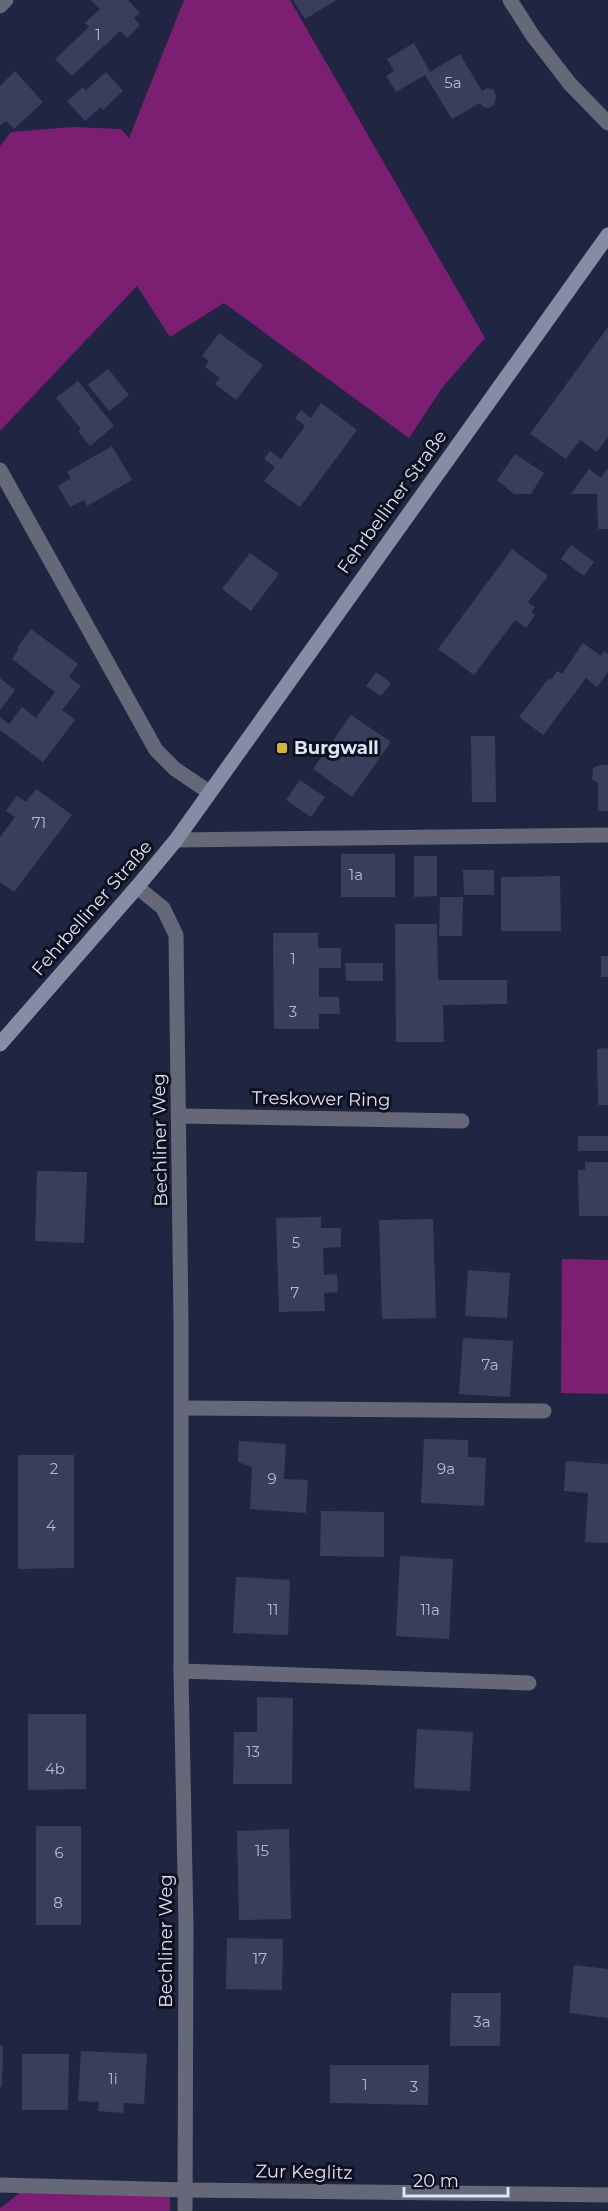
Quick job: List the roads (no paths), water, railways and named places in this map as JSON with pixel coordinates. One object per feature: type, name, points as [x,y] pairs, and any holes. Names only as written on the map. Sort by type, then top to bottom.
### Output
[{"type":"main road","name":"Fehrbelliner Straße","points":[[0,1044],[176,840],[208,792],[608,235]]},
{"type":"street","points":[[0,6],[6,0]]},
{"type":"street","points":[[510,0],[533,36],[570,84],[608,123]]},
{"type":"street","points":[[0,470],[156,750],[175,769],[208,792]]},
{"type":"street","points":[[176,840],[608,834]]},
{"type":"street","name":"Bechliner Weg","points":[[137,887],[163,908],[176,935],[181,1671],[186,1926],[185,2211]]},
{"type":"street","name":"Treskower Ring","points":[[179,1116],[462,1121]]},
{"type":"street","points":[[181,1408],[544,1412]]},
{"type":"street","points":[[181,1671],[529,1683]]},
{"type":"street","name":"Zur Keglitz","points":[[0,2185],[186,2190],[608,2195]]},
{"type":"place","name":"Burgwall","points":[[282,748]]}]
